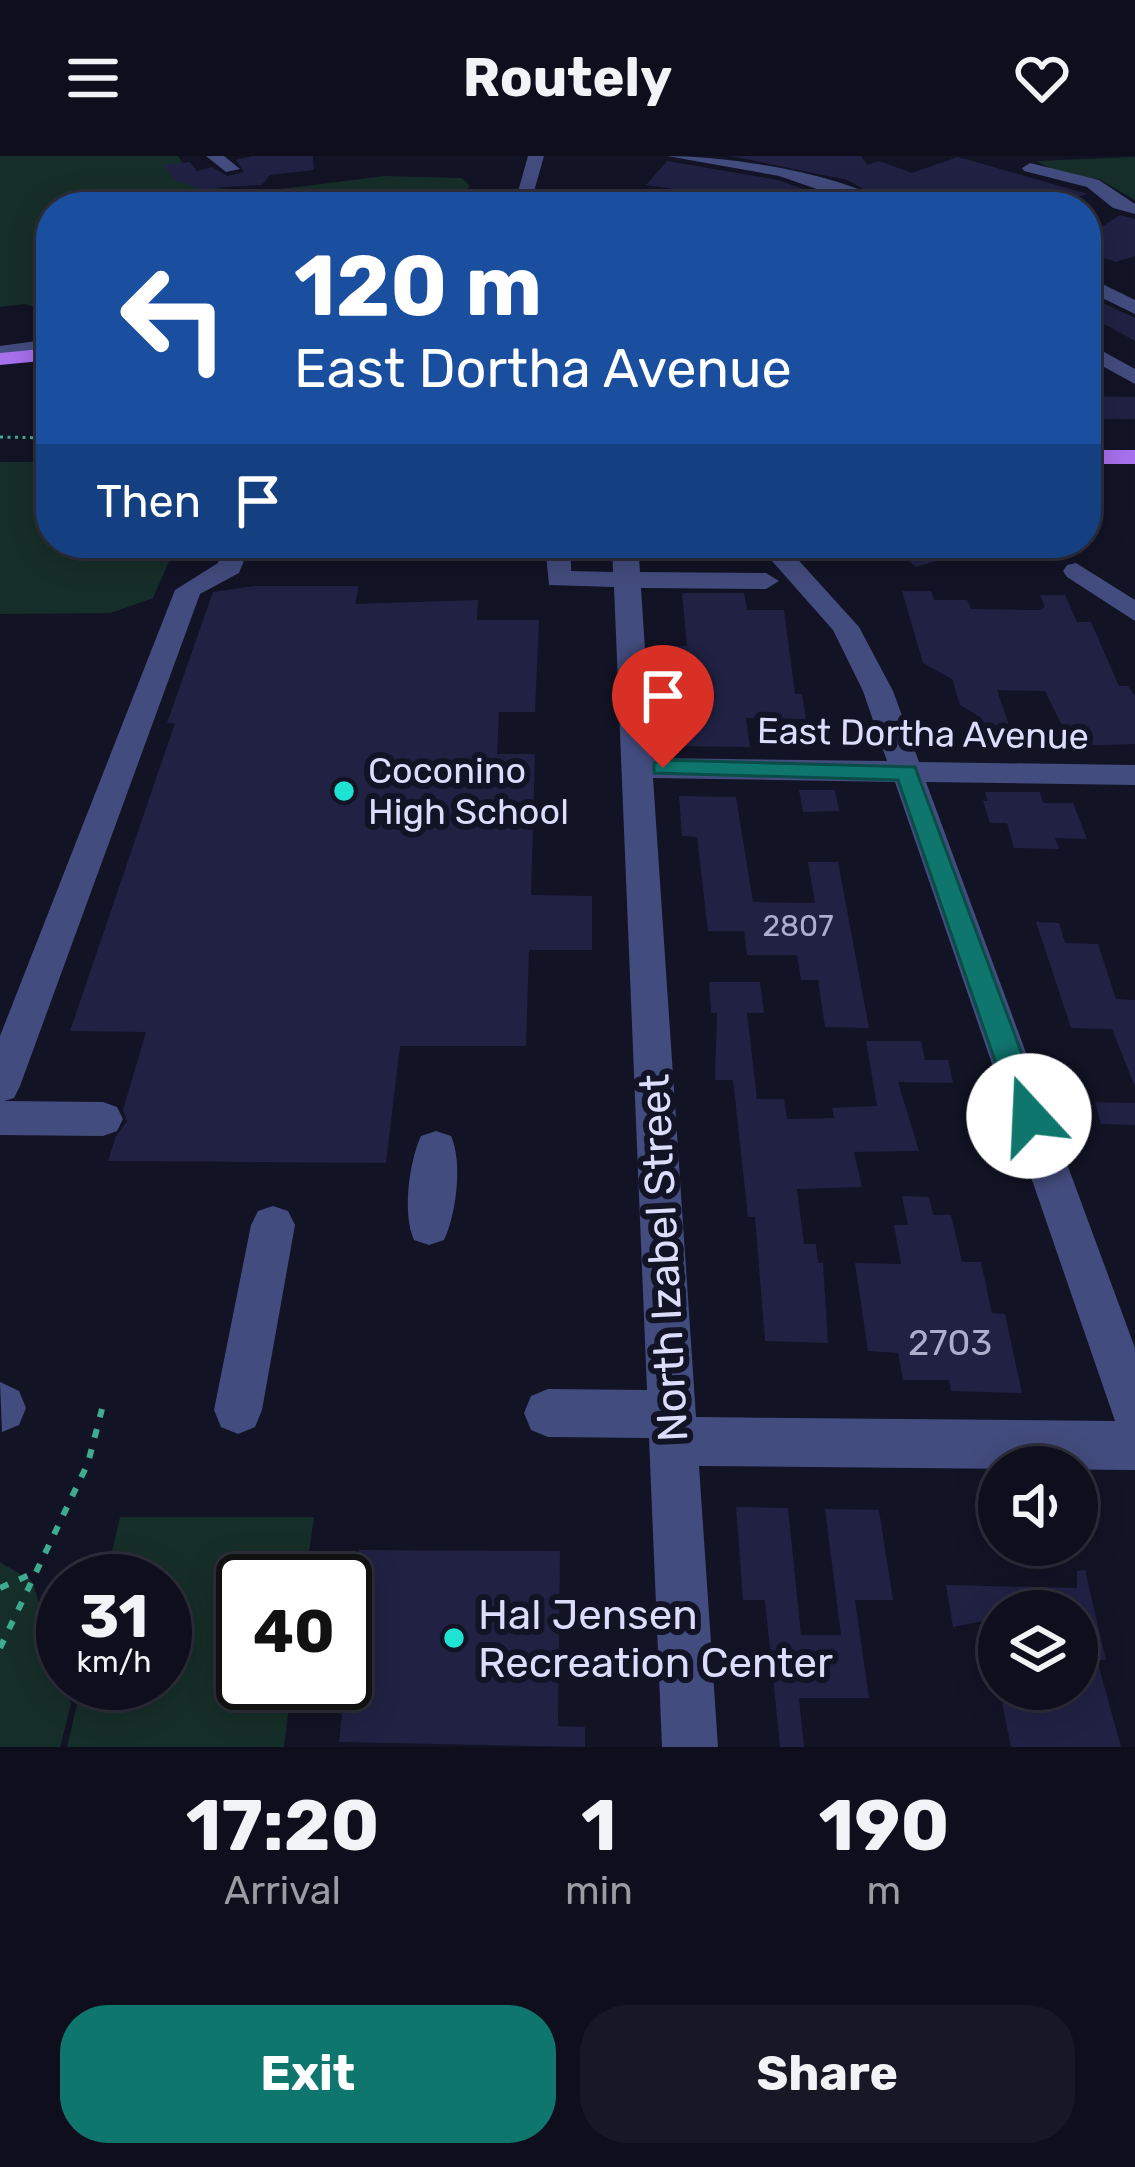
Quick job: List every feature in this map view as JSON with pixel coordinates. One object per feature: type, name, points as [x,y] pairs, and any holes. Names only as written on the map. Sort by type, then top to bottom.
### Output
[{"type":"main road","points":[[0,355],[36,351]]},
{"type":"main road","points":[[1101,457],[1135,457]]},
{"type":"street","points":[[214,156],[232,169]]},
{"type":"street","points":[[524,192],[536,156]]},
{"type":"street","points":[[675,156],[782,172],[840,192]]},
{"type":"street","points":[[782,172],[814,158]]},
{"type":"street","points":[[1030,168],[1093,183],[1119,204],[1135,209]]},
{"type":"street","points":[[527,188],[529,192]]},
{"type":"street","points":[[1101,290],[1135,308]]},
{"type":"street","points":[[1101,357],[1135,377]]},
{"type":"street","points":[[0,1086],[188,590],[230,567],[233,558]]},
{"type":"street","points":[[558,558],[558,579],[766,581]]},
{"type":"street","name":"North Izabel Street","points":[[626,558],[690,1747]]},
{"type":"street","points":[[783,558],[845,627],[878,691],[1135,1413]]},
{"type":"street","points":[[1076,571],[1135,614]]},
{"type":"street","name":"East Dortha Avenue","points":[[637,768],[1135,776]]},
{"type":"street","points":[[0,1118],[103,1119]]},
{"type":"street","points":[[429,1226],[436,1149]]},
{"type":"street","points":[[238,1410],[273,1225]]},
{"type":"street","points":[[548,1413],[672,1428],[1135,1446]]},
{"type":"path","points":[[0,437],[36,438]]},
{"type":"path","points":[[46,1554],[88,1462],[101,1409]]},
{"type":"path","points":[[0,1588],[36,1572]]},
{"type":"path","points":[[0,1648],[36,1575]]},
{"type":"green space","points":[[0,156],[178,156],[194,181],[232,192],[36,192],[36,307],[0,307]]},
{"type":"green space","points":[[1135,157],[1135,200],[1099,179],[1062,174],[1036,161]]},
{"type":"green space","points":[[385,176],[462,178],[470,186],[464,192],[255,192]]},
{"type":"green space","points":[[0,462],[36,462],[36,558],[170,558],[153,598],[111,613],[0,614]]},
{"type":"green space","points":[[120,1517],[314,1517],[309,1554],[216,1554],[216,1710],[289,1710],[284,1747],[67,1747],[76,1710],[192,1710],[192,1554],[111,1554]]},
{"type":"green space","points":[[0,1562],[32,1581],[36,1594],[36,1710],[69,1710],[60,1747],[0,1747]]},
{"type":"building","points":[[313,156],[314,170],[270,175],[262,185],[212,188],[215,192],[210,192],[169,178],[173,177],[163,165],[190,162],[197,171],[212,167],[227,176],[244,172],[236,160]]},
{"type":"building","points":[[731,156],[861,156],[867,165],[879,161],[912,173],[958,157],[1081,192],[869,192],[847,180]]},
{"type":"building","points":[[667,161],[778,180],[812,192],[694,192],[646,185]]},
{"type":"building","points":[[1120,215],[1135,219],[1135,256],[1116,262],[1101,257],[1101,227]]},
{"type":"building","points":[[1101,302],[1135,318],[1135,341],[1101,322]]},
{"type":"building","points":[[1101,396],[1135,397],[1135,419],[1101,419]]},
{"type":"building","points":[[905,558],[947,558],[916,567]]},
{"type":"building","points":[[254,586],[359,586],[355,604],[478,600],[477,620],[539,620],[535,712],[499,712],[497,754],[535,754],[531,895],[592,896],[592,950],[529,950],[526,1046],[400,1046],[386,1163],[108,1161],[127,1121],[123,1110],[146,1032],[70,1031],[175,723],[167,723],[213,592]]},
{"type":"building","points":[[902,591],[931,591],[934,600],[967,600],[971,609],[1039,610],[1045,607],[1040,595],[1065,595],[1077,622],[1091,622],[1119,686],[1128,686],[1135,696],[1135,744],[1072,746],[1045,691],[997,690],[1017,748],[979,747],[972,742],[966,723],[977,715],[960,705],[952,679],[923,663]]},
{"type":"building","points":[[682,593],[744,593],[747,610],[784,610],[795,694],[802,694],[806,719],[746,718],[750,747],[670,746],[667,646],[687,646]]},
{"type":"building","points":[[799,790],[835,790],[839,811],[803,812]]},
{"type":"building","points":[[985,792],[1040,792],[1043,803],[1073,803],[1087,839],[1055,838],[1059,849],[1014,848],[1007,823],[990,823]]},
{"type":"building","points":[[679,796],[736,797],[753,902],[815,903],[808,862],[838,862],[869,1028],[825,1027],[818,980],[801,980],[797,955],[747,955],[744,931],[708,931],[697,837],[682,836]]},
{"type":"building","points":[[1036,922],[1059,923],[1065,943],[1098,944],[1116,999],[1135,1000],[1135,1087],[1112,1029],[1071,1028]]},
{"type":"building","points":[[709,982],[760,982],[764,1013],[747,1013],[757,1099],[784,1099],[787,1119],[834,1118],[832,1108],[877,1106],[866,1041],[921,1041],[925,1060],[948,1060],[953,1083],[898,1082],[919,1151],[854,1152],[862,1187],[797,1189],[804,1244],[816,1244],[818,1263],[823,1263],[828,1343],[765,1341],[755,1217],[748,1217],[733,1080],[715,1080],[717,1013],[711,1013]]},
{"type":"building","points":[[1095,1102],[1135,1103],[1135,1125],[1101,1124]]},
{"type":"building","points":[[902,1196],[929,1197],[933,1215],[951,1215],[962,1262],[981,1262],[992,1313],[1005,1314],[1022,1393],[951,1391],[949,1380],[903,1380],[898,1353],[868,1351],[855,1263],[901,1264],[894,1225],[908,1225]]},
{"type":"building","points":[[736,1507],[788,1508],[801,1635],[841,1635],[825,1509],[879,1510],[893,1600],[855,1600],[869,1698],[799,1698],[804,1747],[780,1747],[765,1600],[743,1600]]},
{"type":"building","name":"Hal Jensen Recreation Center","points":[[359,1550],[560,1551],[558,1726],[585,1727],[585,1747],[339,1742],[342,1710],[372,1710],[372,1554],[359,1554]]},
{"type":"building","points":[[1085,1570],[1090,1590],[978,1590],[978,1622],[953,1627],[946,1585],[1077,1588],[1077,1571]]},
{"type":"building","points":[[1098,1626],[1106,1660],[1098,1660]]},
{"type":"building","points":[[1098,1664],[1121,1747],[1011,1747],[1003,1710],[1098,1710]]},
{"type":"place","name":"Coconino High School","points":[[344,791]]},
{"type":"place","name":"Hal Jensen Recreation Center","points":[[454,1638]]},
{"type":"route","points":[[663,768],[907,772],[1029,1116]]}]
